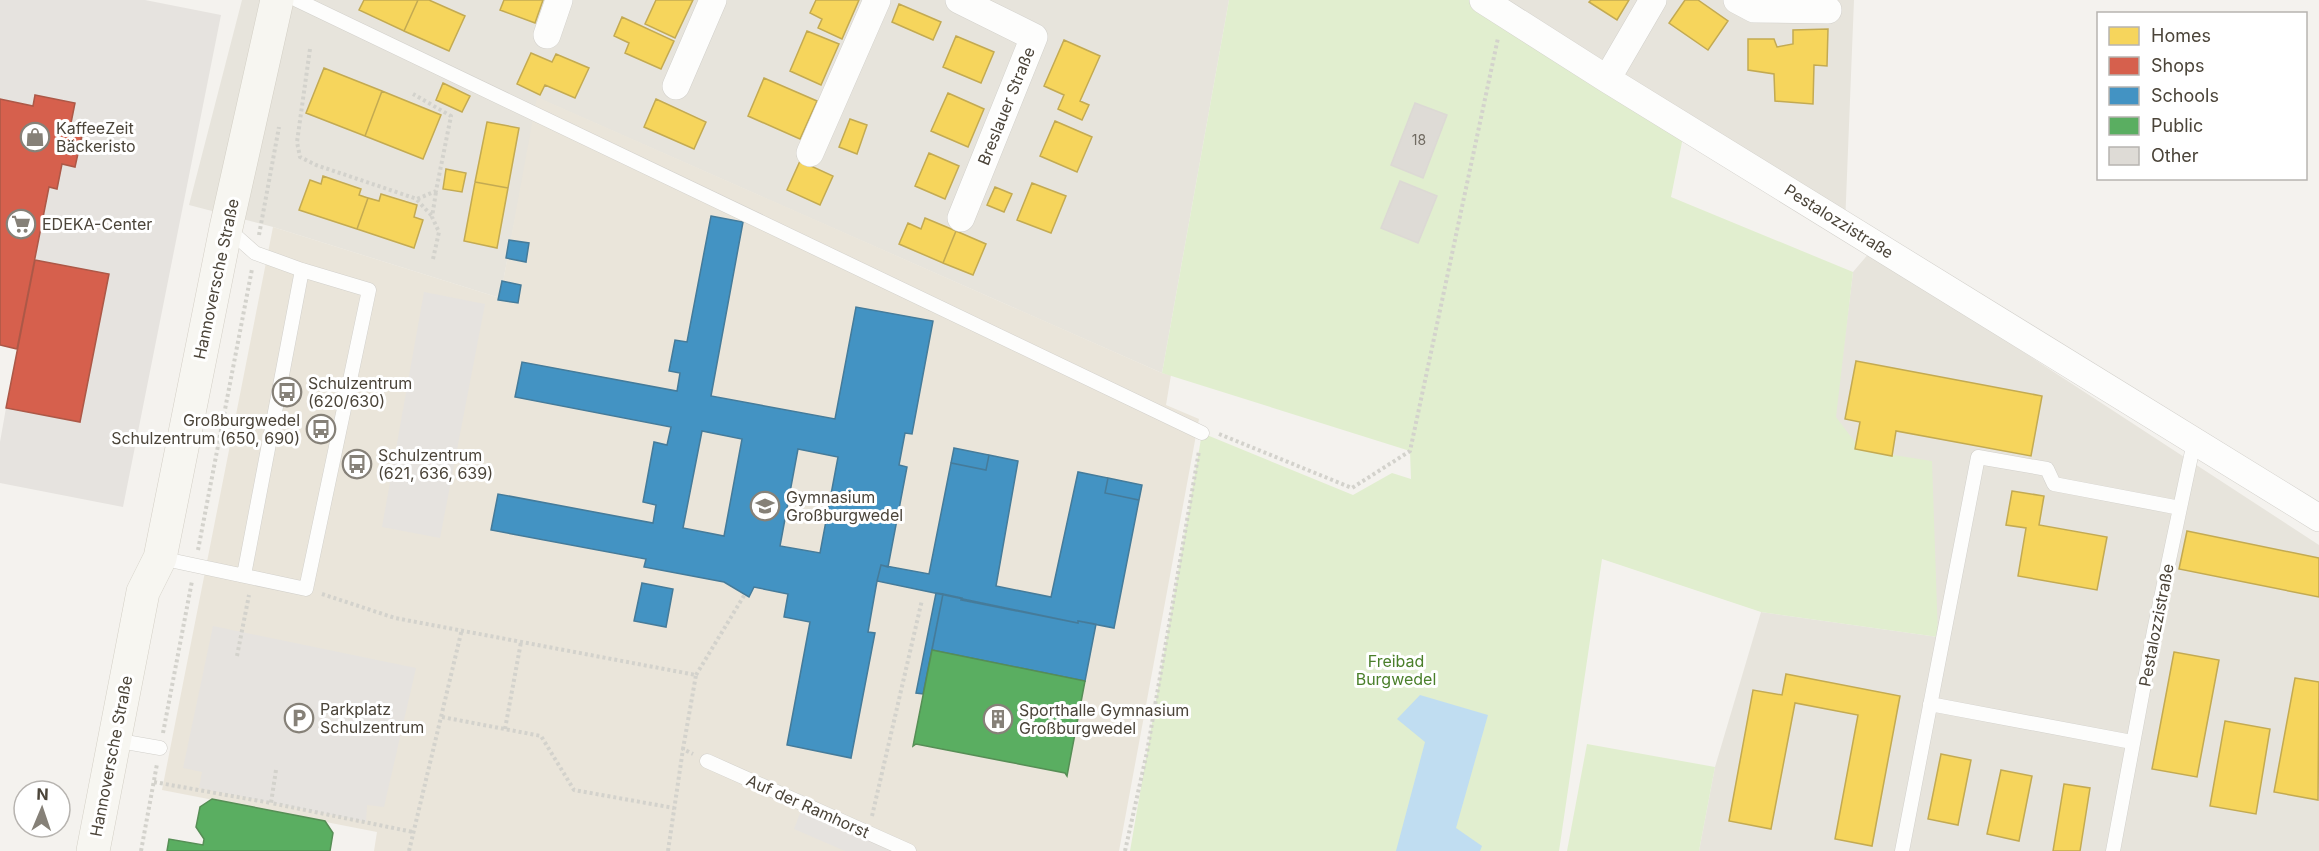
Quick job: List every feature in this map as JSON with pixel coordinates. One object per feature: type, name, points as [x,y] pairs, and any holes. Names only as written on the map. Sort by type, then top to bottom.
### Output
[{"type":"main road","name":"Hannoversche Straße","points":[[115,851],[136,744],[143,592],[160,558],[226,228],[277,0]]},
{"type":"main road","name":"Hannoversche Straße","points":[[93,851],[136,744]]},
{"type":"street","points":[[547,35],[559,0]]},
{"type":"street","points":[[676,86],[713,0]]},
{"type":"street","points":[[810,153],[877,0]]},
{"type":"street","name":"Breslauer Straße","points":[[960,0],[1034,37],[961,218]]},
{"type":"street","points":[[1607,79],[1653,0]]},
{"type":"street","points":[[1737,0],[1754,9],[1828,10]]},
{"type":"street","name":"Pestalozzistraße","points":[[1493,6],[1607,79],[2319,518]]},
{"type":"lane","points":[[297,0],[1202,433]]},
{"type":"lane","points":[[160,558],[306,589],[369,290],[255,254],[226,228]]},
{"type":"lane","points":[[248,576],[302,270]]},
{"type":"lane","name":"Pestalozzistraße","points":[[2113,851],[2132,742],[2194,442]]},
{"type":"lane","points":[[1902,851],[1978,458],[2047,469],[2054,484],[2180,508]]},
{"type":"lane","points":[[1930,704],[2132,742]]},
{"type":"lane","name":"Auf der Ramhorst","points":[[708,761],[909,851]]},
{"type":"path","points":[[1125,851],[1147,752],[1202,433],[1218,434],[1352,488],[1410,451],[1493,6]]},
{"type":"path","points":[[310,49],[297,142],[300,157],[316,165],[417,199],[432,217],[439,232],[433,259]]},
{"type":"path","points":[[413,94],[451,116],[432,217]]},
{"type":"path","points":[[141,851],[154,782],[136,744],[195,566],[281,119]]},
{"type":"path","points":[[417,199],[436,191]]},
{"type":"path","points":[[237,656],[248,576]]},
{"type":"path","points":[[306,589],[394,618],[462,629],[696,675]]},
{"type":"path","points":[[668,851],[696,675],[745,594]]},
{"type":"path","points":[[868,833],[922,600]]},
{"type":"path","points":[[408,851],[462,629]]},
{"type":"path","points":[[505,729],[521,642]]},
{"type":"path","points":[[442,717],[541,736],[574,790],[674,808]]},
{"type":"path","points":[[683,749],[708,761]]},
{"type":"path","points":[[271,803],[276,771]]},
{"type":"path","points":[[154,782],[413,831]]},
{"type":"shaded area","points":[[0,0],[145,0],[221,15],[123,507],[0,483],[0,442],[6,408],[80,422],[109,275],[35,260],[49,187],[57,189],[62,164],[75,167],[82,131],[70,128],[35,96],[33,106],[0,99]]},
{"type":"shaded area","points":[[242,0],[1229,0],[1162,373],[538,98],[500,298],[273,227],[189,205]]},
{"type":"shaded area","points":[[1483,0],[1854,0],[1845,225]]},
{"type":"shaded area","points":[[537,97],[1171,375],[1166,405],[1199,419],[1119,851],[374,851],[377,832],[162,790],[273,227],[500,298]]},
{"type":"shaded area","points":[[1870,252],[2319,545],[2319,851],[1699,851],[1715,767],[1761,612],[1938,637],[1855,449],[1835,417],[1853,272]]},
{"type":"shaded area","points":[[424,292],[485,304],[440,538],[382,527]]},
{"type":"shaded area","name":"Parkplatz Schulzentrum","points":[[213,626],[416,668],[384,807],[367,805],[366,822],[199,788],[202,772],[183,768]]},
{"type":"shaded area","points":[[803,805],[909,851],[845,851],[794,829]]},
{"type":"green space","name":"Freibad Burgwedel","points":[[1229,0],[1483,0],[1685,127],[1671,197],[1853,272],[1836,417],[1861,450],[1932,461],[1938,637],[1761,612],[1602,559],[1559,851],[1130,851],[1202,433],[1353,495],[1392,473],[1411,479],[1410,451],[1162,373]]},
{"type":"green space","points":[[1587,744],[1715,767],[1699,851],[1567,851]]},
{"type":"water","points":[[1420,695],[1488,715],[1456,828],[1482,846],[1480,851],[1396,851],[1425,742],[1397,719]]},
{"type":"building: Homes","points":[[364,0],[418,0],[404,31],[359,10]]},
{"type":"building: Homes","points":[[418,0],[429,0],[465,16],[449,51],[404,31]]},
{"type":"building: Homes","points":[[504,0],[543,0],[535,23],[500,10]]},
{"type":"building: Homes","points":[[656,0],[693,0],[675,38],[645,24]]},
{"type":"building: Homes","points":[[816,0],[859,0],[842,39],[818,28],[822,19],[810,13]]},
{"type":"building: Homes","points":[[1591,0],[1629,0],[1617,20],[1589,2]]},
{"type":"building: Homes","points":[[1685,0],[1698,0],[1728,21],[1708,50],[1669,23]]},
{"type":"building: Homes","points":[[899,4],[941,22],[933,40],[892,22]]},
{"type":"building: Homes","points":[[622,17],[674,41],[661,69],[625,53],[629,43],[614,36]]},
{"type":"building: Homes","points":[[1828,29],[1827,66],[1814,65],[1813,104],[1775,101],[1774,74],[1748,70],[1748,39],[1774,39],[1777,47],[1793,44],[1793,30]]},
{"type":"building: Homes","points":[[807,31],[839,44],[821,85],[790,71]]},
{"type":"building: Homes","points":[[956,36],[994,52],[981,83],[943,67]]},
{"type":"building: Homes","points":[[1064,40],[1100,56],[1080,101],[1089,105],[1082,120],[1058,109],[1064,95],[1044,86]]},
{"type":"building: Homes","points":[[531,53],[552,62],[556,54],[589,68],[575,98],[545,85],[540,95],[517,84]]},
{"type":"building: Homes","points":[[324,68],[382,91],[365,136],[306,113]]},
{"type":"building: Homes","points":[[764,78],[817,101],[800,139],[748,116]]},
{"type":"building: Homes","points":[[443,83],[470,96],[462,112],[436,100]]},
{"type":"building: Homes","points":[[382,91],[441,115],[423,159],[365,136]]},
{"type":"building: Homes","points":[[948,93],[984,109],[968,147],[931,131]]},
{"type":"building: Homes","points":[[656,99],[706,122],[694,149],[644,127]]},
{"type":"building: Homes","points":[[850,119],[867,125],[857,154],[839,147]]},
{"type":"building: Homes","points":[[1055,121],[1092,137],[1077,172],[1040,156]]},
{"type":"building: Homes","points":[[487,122],[519,128],[508,188],[475,182]]},
{"type":"building: Homes","points":[[929,153],[959,166],[945,199],[915,186]]},
{"type":"building: Homes","points":[[800,161],[833,176],[820,205],[787,190]]},
{"type":"building: Homes","points":[[446,169],[466,173],[462,192],[443,189]]},
{"type":"building: Homes","points":[[323,176],[361,189],[359,195],[368,198],[357,229],[299,210],[310,180],[321,184]]},
{"type":"building: Homes","points":[[475,182],[508,188],[497,248],[464,241]]},
{"type":"building: Homes","points":[[1032,183],[1066,196],[1051,233],[1017,220]]},
{"type":"building: Homes","points":[[995,187],[1012,194],[1004,212],[987,205]]},
{"type":"building: Homes","points":[[381,194],[417,205],[414,217],[423,220],[414,248],[357,229],[368,198],[379,201]]},
{"type":"building: Homes","points":[[925,218],[956,231],[943,263],[899,244],[908,223],[921,229]]},
{"type":"building: Homes","points":[[956,231],[986,244],[973,275],[943,263]]},
{"type":"building: Homes","points":[[1856,361],[2042,396],[2031,456],[1896,431],[1892,456],[1855,449],[1860,422],[1845,419]]},
{"type":"building: Homes","points":[[2012,491],[2044,496],[2039,525],[2107,537],[2097,590],[2018,576],[2026,528],[2006,525]]},
{"type":"building: Homes","points":[[2187,531],[2319,558],[2319,597],[2179,569]]},
{"type":"building: Homes","points":[[2174,652],[2219,660],[2197,777],[2152,769]]},
{"type":"building: Homes","points":[[1786,674],[1900,696],[1872,846],[1835,839],[1858,715],[1795,703],[1771,829],[1729,821],[1753,690],[1782,695]]},
{"type":"building: Homes","points":[[2295,678],[2319,682],[2318,800],[2274,792]]},
{"type":"building: Homes","points":[[2225,721],[2270,729],[2256,814],[2210,806]]},
{"type":"building: Homes","points":[[1941,754],[1971,760],[1958,825],[1928,819]]},
{"type":"building: Homes","points":[[2001,770],[2032,776],[2019,841],[1987,834]]},
{"type":"building: Homes","points":[[2064,784],[2090,788],[2080,851],[2053,851]]},
{"type":"building: Shops","name":"EDEKA-Center","points":[[35,95],[75,103],[70,128],[83,131],[75,167],[62,164],[57,189],[49,187],[17,349],[0,345],[0,99],[33,106]]},
{"type":"building: Shops","points":[[35,260],[109,274],[80,422],[6,408]]},
{"type":"building: Schools","points":[[711,216],[743,222],[711,396],[835,419],[856,307],[933,321],[912,434],[905,433],[899,465],[907,467],[888,567],[881,565],[877,581],[868,632],[875,633],[851,758],[787,745],[810,622],[784,617],[788,594],[754,587],[749,597],[724,582],[644,567],[646,559],[491,530],[498,494],[653,523],[656,505],[643,502],[654,442],[667,445],[671,427],[515,397],[522,362],[677,391],[680,373],[669,371],[675,340],[687,342]],"holes":[[[702,431],[742,439],[724,536],[683,528]],[[798,449],[838,457],[820,553],[780,546]]]},
{"type":"building: Schools","points":[[509,240],[529,243],[526,262],[506,258]]},
{"type":"building: Schools","points":[[502,281],[521,285],[518,303],[498,300]]},
{"type":"building: Schools","points":[[954,448],[989,455],[986,470],[951,463]]},
{"type":"building: Schools","points":[[989,455],[1018,461],[996,586],[1051,597],[1078,472],[1108,478],[1105,493],[1139,500],[1114,628],[1078,621],[1078,623],[877,581],[881,565],[929,574],[951,463],[986,470]]},
{"type":"building: Schools","points":[[1108,478],[1142,485],[1139,500],[1105,493]]},
{"type":"building: Schools","points":[[642,583],[673,589],[666,627],[634,621]]},
{"type":"building: Schools","points":[[936,593],[943,594],[923,694],[916,693]]},
{"type":"building: Schools","points":[[943,594],[962,598],[961,600],[1078,623],[1078,621],[1096,624],[1085,681],[932,650]]},
{"type":"building: Public","name":"Sporthalle Gymnasium Großburgwedel","points":[[932,650],[1085,681],[1067,776],[1065,773],[916,744],[913,746]]},
{"type":"building: Public","points":[[212,799],[325,821],[333,833],[330,851],[167,851],[169,839],[203,845],[204,839],[196,827],[200,807]]},
{"type":"building: Other","points":[[1415,103],[1447,115],[1423,178],[1391,165]]},
{"type":"building: Other","points":[[1400,181],[1437,196],[1418,243],[1381,228]]},
{"type":"place","name":"KaffeeZeit Bäckeristo","points":[[35,137]]},
{"type":"place","name":"EDEKA-Center","points":[[21,224]]},
{"type":"place","name":"Schulzentrum (620/630)","points":[[287,392]]},
{"type":"place","name":"Großburgwedel Schulzentrum (650, 690)","points":[[321,429]]},
{"type":"place","name":"Schulzentrum (621, 636, 639)","points":[[357,464]]},
{"type":"place","name":"Gymnasium Großburgwedel","points":[[765,506]]},
{"type":"place","name":"Parkplatz Schulzentrum","points":[[299,718]]},
{"type":"place","name":"Sporthalle Gymnasium Großburgwedel","points":[[998,719]]}]
